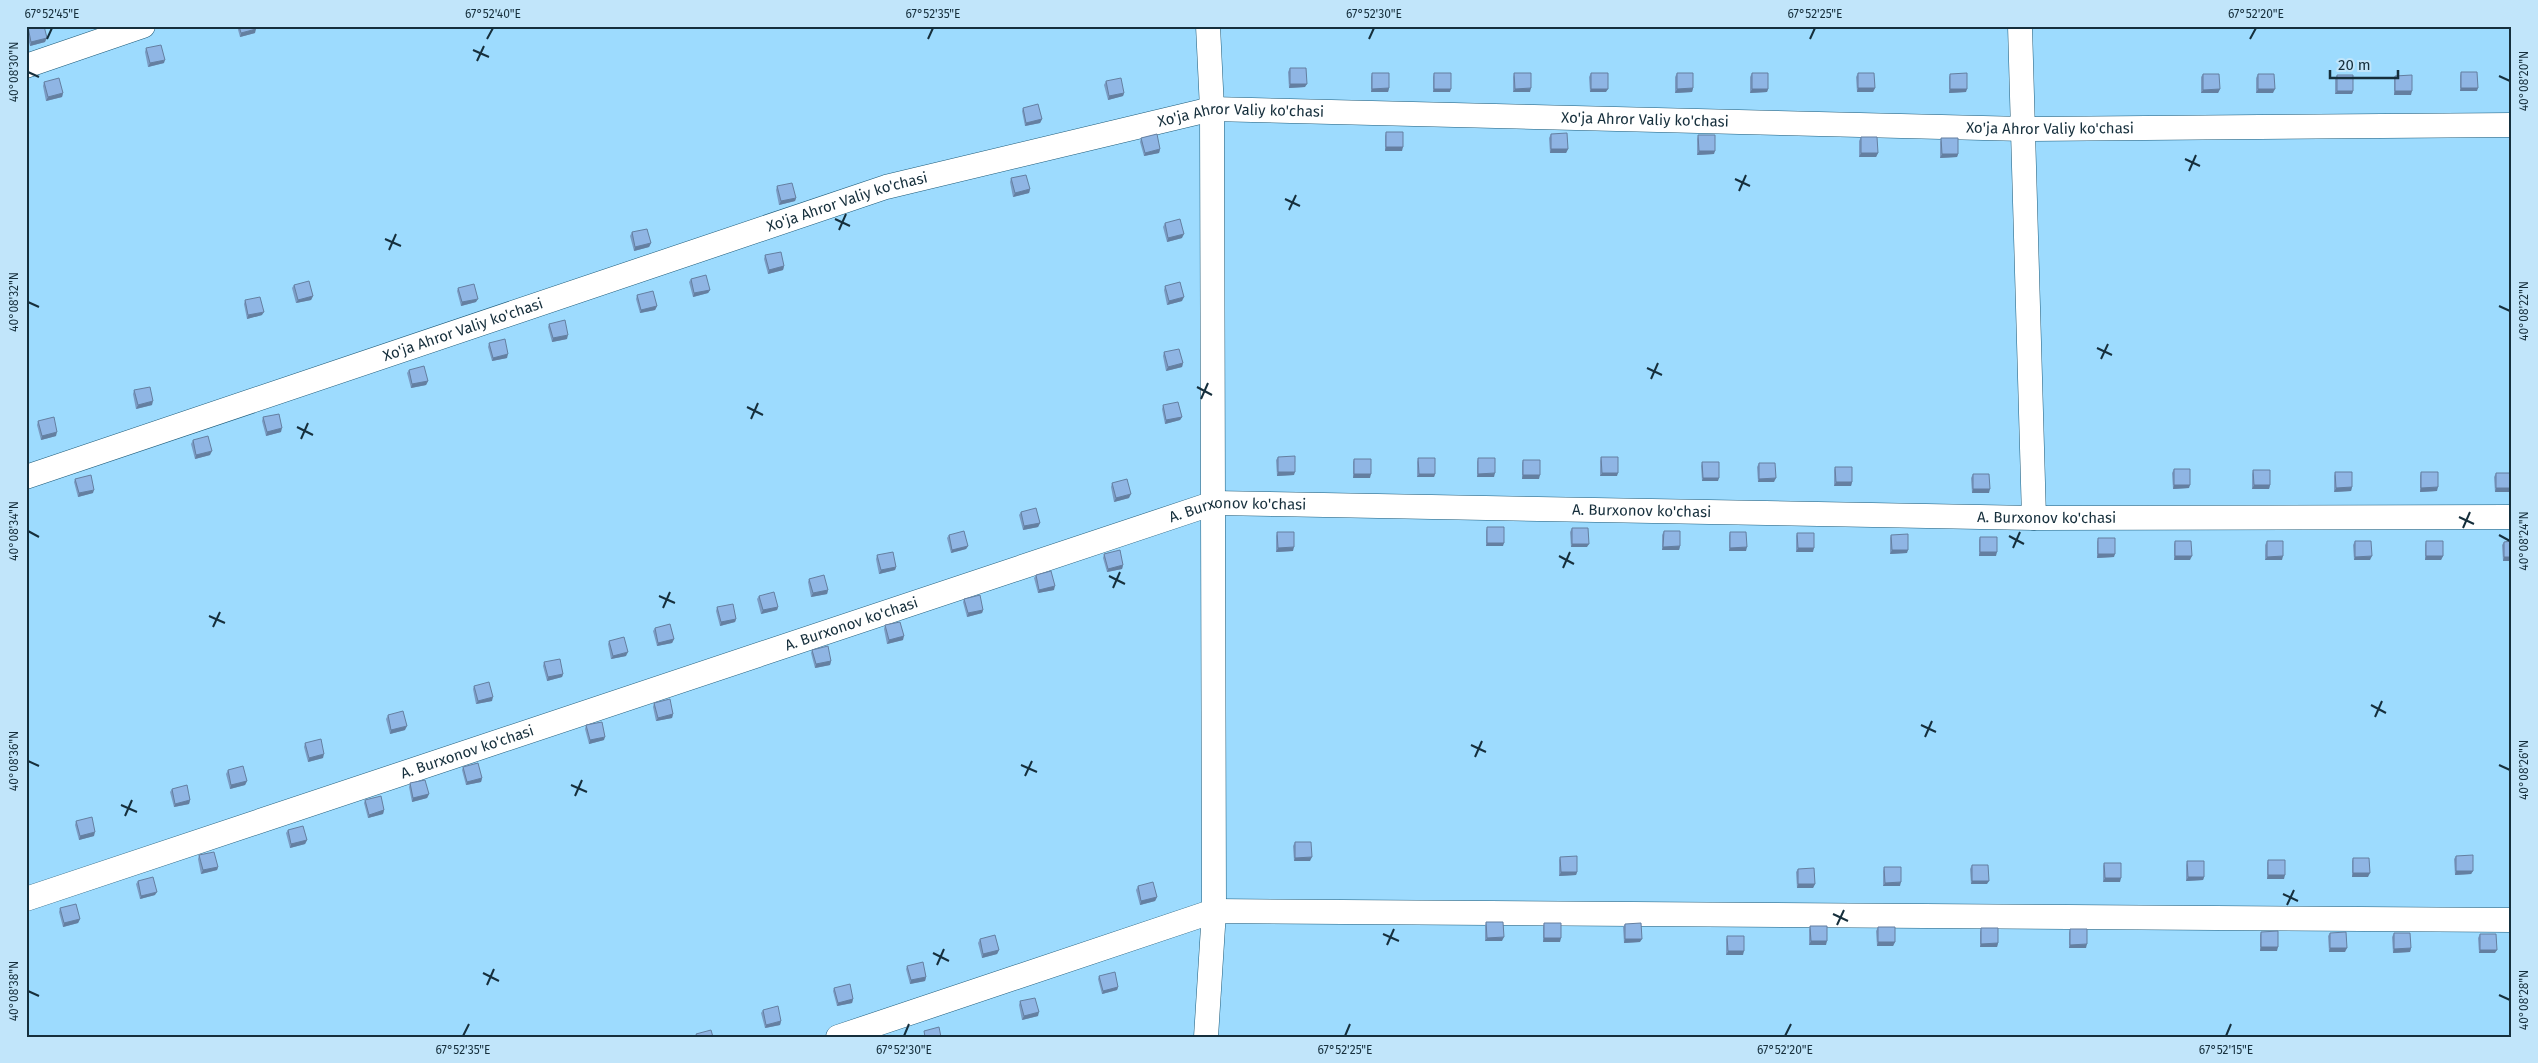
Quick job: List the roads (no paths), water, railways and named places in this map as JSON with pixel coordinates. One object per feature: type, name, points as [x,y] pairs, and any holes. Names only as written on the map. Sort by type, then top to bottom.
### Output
[{"type":"street","points":[[26,66],[143,26]]},
{"type":"street","points":[[1206,1037],[1214,912],[1212,109],[1208,26]]},
{"type":"street","points":[[2020,26],[2034,518]]},
{"type":"street","name":"Xo'ja Ahror Valiy ko'chasi","points":[[26,477],[886,188],[1212,109],[2024,129],[2512,124]]},
{"type":"street","name":"A. Burxonov ko'chasi","points":[[26,898],[1214,503],[2034,518],[2512,517]]},
{"type":"street","points":[[838,1037],[1214,912],[2512,920]]}]
